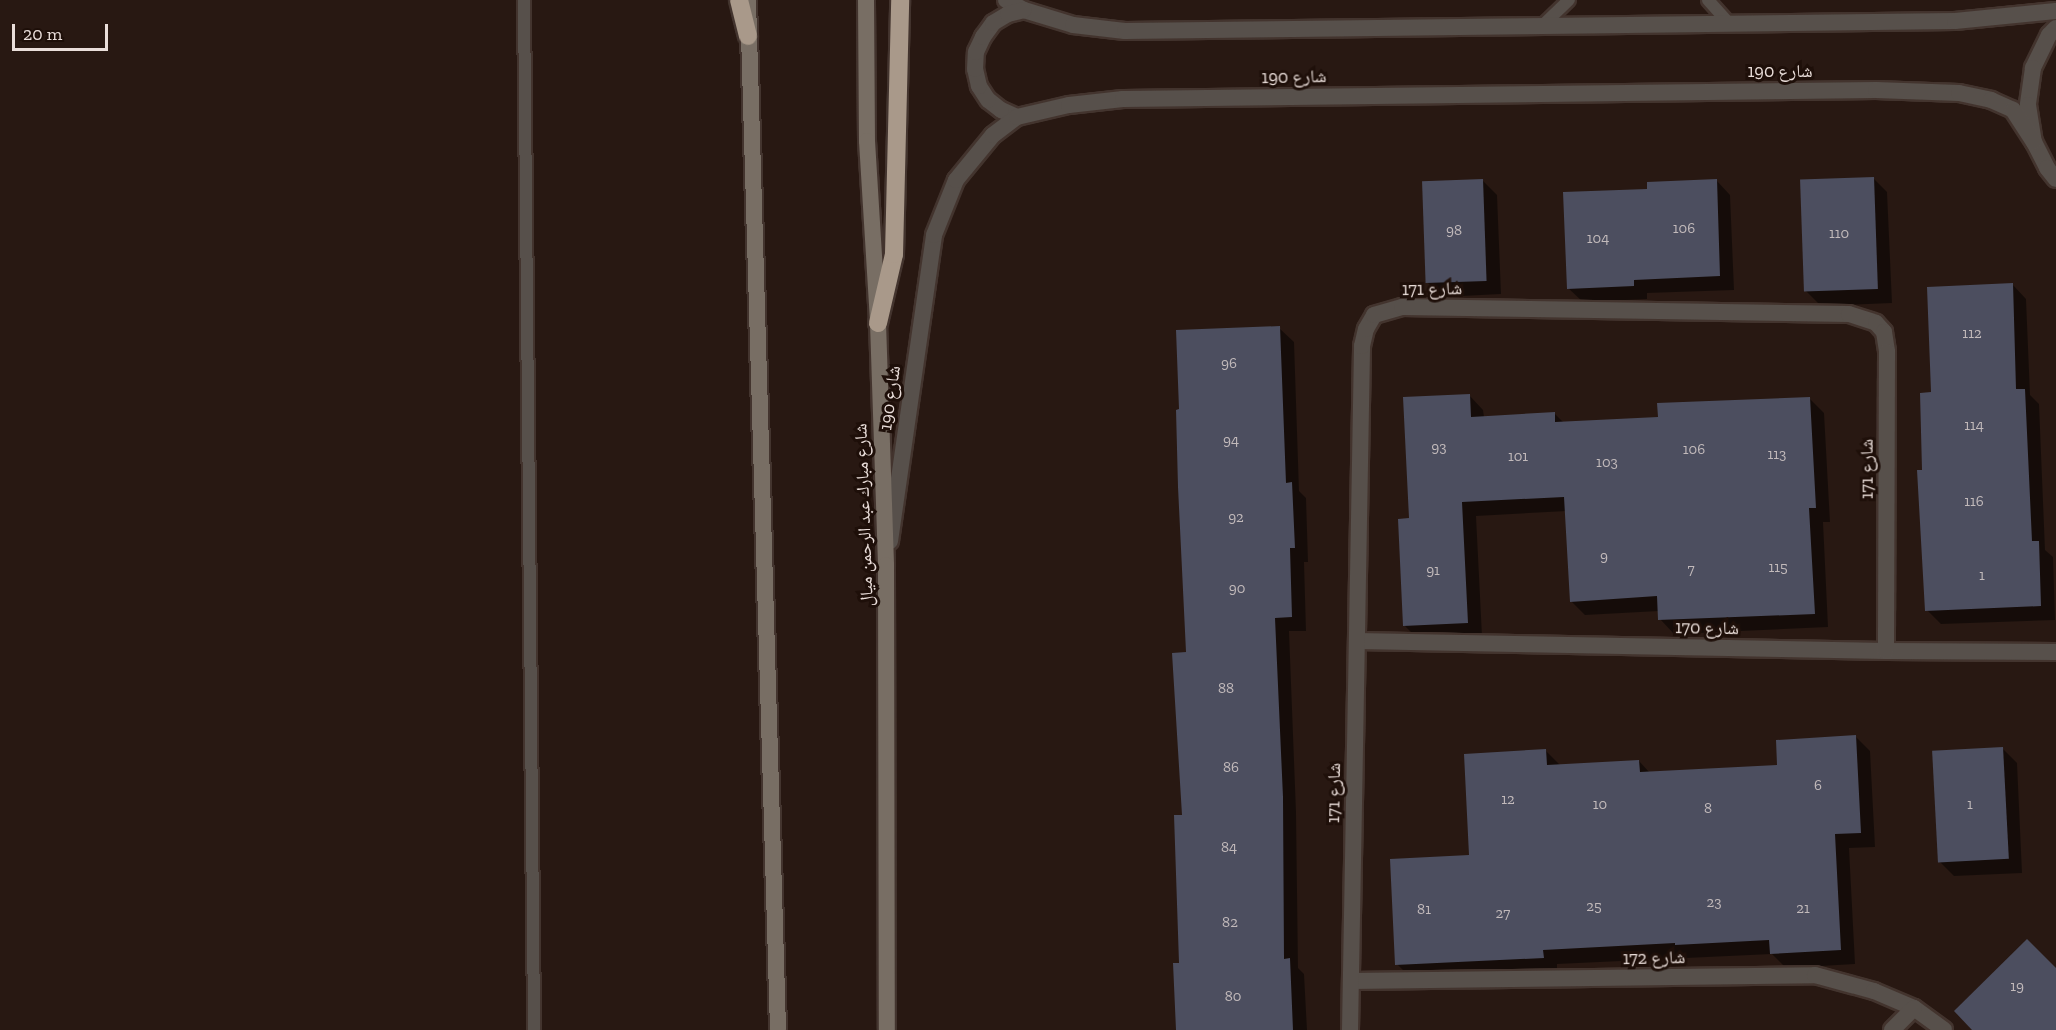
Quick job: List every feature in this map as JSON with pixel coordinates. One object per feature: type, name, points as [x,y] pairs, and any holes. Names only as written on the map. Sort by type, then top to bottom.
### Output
[{"type":"highway","points":[[739,0],[748,36]]},
{"type":"highway","points":[[878,323],[894,254],[900,0]]},
{"type":"main road","points":[[748,0],[778,1030]]},
{"type":"main road","name":"شارع مبارك عبد الرحمن ميال","points":[[866,0],[867,141],[878,323],[886,565],[887,1030]]},
{"type":"street","points":[[1006,0],[1024,10],[1073,25],[1125,31],[1955,21],[2056,11]]},
{"type":"street","points":[[1017,117],[1001,111],[988,100],[979,86],[975,69],[976,52],[993,23],[1008,14],[1024,10]]},
{"type":"street","points":[[2056,28],[2049,35],[2033,68],[2028,105],[2034,142],[2047,168],[2056,179]]},
{"type":"street","name":"شارع 190","points":[[886,565],[934,235],[956,180],[993,135],[1017,117],[1069,105],[1123,99],[1876,90],[1959,93],[1991,100],[2013,110],[2034,142]]},
{"type":"street","name":"شارع 171","points":[[1350,1030],[1362,346],[1366,329],[1374,315],[1402,307],[1849,314],[1876,323],[1884,332],[1887,352],[1886,651]]},
{"type":"street","name":"شارع 170","points":[[1357,640],[1886,651],[2056,652]]},
{"type":"street","name":"شارع 172","points":[[1351,981],[1815,975],[1874,991],[1914,1008],[1944,1030]]},
{"type":"street","points":[[1892,1030],[1914,1008]]},
{"type":"lane","points":[[524,0],[534,1030]]},
{"type":"lane","points":[[1543,25],[1569,0]]},
{"type":"lane","points":[[1708,0],[1729,23]]},
{"type":"building","points":[[1874,177],[1878,289],[1804,292],[1800,180]]},
{"type":"building","points":[[1483,179],[1487,281],[1426,283],[1422,181]]},
{"type":"building","points":[[1717,179],[1720,276],[1634,280],[1634,286],[1567,289],[1563,192],[1647,189],[1647,182]]},
{"type":"building","points":[[2013,283],[2016,389],[2025,389],[2032,541],[2039,541],[2041,606],[1925,611],[1917,470],[1922,470],[1920,393],[1931,392],[1927,287]]},
{"type":"building","points":[[1280,326],[1286,483],[1292,482],[1295,548],[1290,548],[1292,617],[1275,618],[1283,797],[1284,959],[1290,958],[1293,1030],[1176,1030],[1173,963],[1179,963],[1174,815],[1182,815],[1172,653],[1186,652],[1178,487],[1176,410],[1179,409],[1176,330]]},
{"type":"building","points":[[1470,394],[1471,417],[1555,412],[1555,422],[1658,417],[1657,403],[1810,397],[1816,508],[1809,508],[1815,614],[1658,620],[1657,596],[1570,602],[1564,497],[1462,502],[1468,623],[1403,626],[1398,519],[1409,518],[1403,397]]},
{"type":"building","points":[[1856,735],[1861,833],[1835,834],[1841,950],[1770,954],[1769,940],[1675,945],[1675,943],[1543,950],[1544,958],[1395,965],[1390,859],[1469,855],[1464,754],[1546,749],[1547,765],[1639,760],[1640,772],[1777,765],[1776,740]]},
{"type":"building","points":[[2003,747],[2009,859],[1938,863],[1932,751]]},
{"type":"building","points":[[2027,939],[2056,968],[2056,1030],[1972,1030],[1954,1011]]}]
